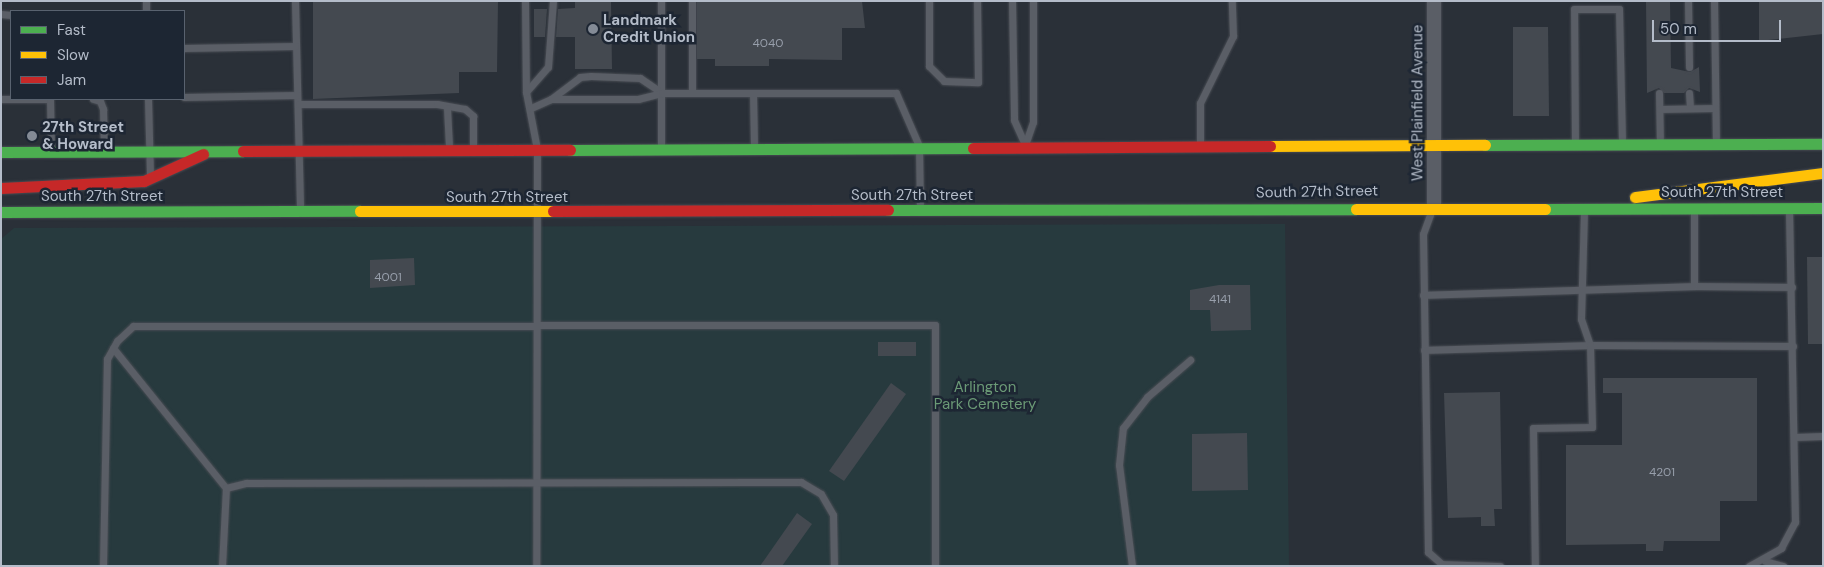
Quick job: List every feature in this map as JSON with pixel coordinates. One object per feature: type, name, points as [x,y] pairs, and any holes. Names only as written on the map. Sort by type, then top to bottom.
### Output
[{"type":"main road","points":[[1,152],[1200,144],[1434,146],[1823,144]]},
{"type":"main road","points":[[1,188],[101,186],[150,178],[210,151]]},
{"type":"main road","points":[[1584,205],[1823,173]]},
{"type":"main road","name":"South 27th Street","points":[[1,212],[535,213],[1434,206],[1553,208],[1584,205],[1694,208],[1823,208]]},
{"type":"street","name":"West Plainfield Avenue","points":[[1434,1],[1434,206]]},
{"type":"lane","points":[[295,1],[295,46],[299,104],[300,213]]},
{"type":"lane","points":[[525,1],[526,92],[531,108],[536,149],[536,566]]},
{"type":"lane","points":[[526,92],[550,59],[553,1]]},
{"type":"lane","points":[[661,1],[661,148]]},
{"type":"lane","points":[[692,1],[692,93]]},
{"type":"lane","points":[[929,1],[929,66],[944,81],[978,82],[977,1]]},
{"type":"lane","points":[[1012,1],[1014,120],[1025,145]]},
{"type":"lane","points":[[1025,145],[1032,122],[1033,1]]},
{"type":"lane","points":[[1200,144],[1200,103],[1233,36],[1232,1]]},
{"type":"lane","points":[[1688,1],[1689,67]]},
{"type":"lane","points":[[1714,1],[1716,145]]},
{"type":"lane","points":[[1575,146],[1574,9],[1620,9],[1622,146]]},
{"type":"lane","points":[[185,48],[295,46]]},
{"type":"lane","points":[[531,108],[552,99],[580,77],[640,78],[662,93]]},
{"type":"lane","points":[[552,99],[638,99],[662,93],[896,93],[919,146],[920,211]]},
{"type":"lane","points":[[753,93],[754,147]]},
{"type":"lane","points":[[1660,93],[1660,146]]},
{"type":"lane","points":[[1689,93],[1690,108]]},
{"type":"lane","points":[[185,97],[297,95]]},
{"type":"lane","points":[[50,100],[51,152]]},
{"type":"lane","points":[[96,100],[100,101],[103,109],[104,152]]},
{"type":"lane","points":[[148,100],[150,178]]},
{"type":"lane","points":[[299,104],[437,104],[447,108],[470,110],[473,149]]},
{"type":"lane","points":[[447,108],[449,149]]},
{"type":"lane","points":[[1660,109],[1716,108]]},
{"type":"lane","points":[[1535,566],[1533,428],[1592,428],[1590,345],[1581,319],[1584,205]]},
{"type":"lane","points":[[1434,206],[1423,234],[1428,552],[1442,564],[1500,566]]},
{"type":"lane","points":[[1694,208],[1694,286]]},
{"type":"lane","points":[[1749,566],[1765,561],[1781,548],[1795,522],[1795,437],[1789,208]]},
{"type":"lane","points":[[1423,295],[1581,292],[1694,286],[1792,287]]},
{"type":"lane","points":[[103,566],[104,387],[113,348],[133,326],[935,325],[935,566]]},
{"type":"lane","points":[[1424,350],[1590,345],[1793,346]]},
{"type":"lane","points":[[113,348],[226,488],[222,566]]},
{"type":"lane","points":[[1132,566],[1119,465],[1123,428],[1147,398],[1190,360]]},
{"type":"lane","points":[[1795,437],[1823,436]]},
{"type":"lane","points":[[226,488],[246,483],[801,482],[821,494],[833,515],[834,566]]},
{"type":"lane","points":[[1765,561],[1782,566]]},
{"type":"green space","name":"Arlington Park Cemetery","points":[[1285,224],[1289,566],[1,566],[1,239],[14,228]]},
{"type":"building","points":[[313,1],[498,1],[497,72],[459,72],[459,93],[313,99]]},
{"type":"building","name":"Landmark Credit Union","points":[[575,1],[611,1],[612,69],[575,69],[575,37],[556,37],[558,9],[575,8]]},
{"type":"building","points":[[697,1],[862,1],[865,28],[842,28],[842,60],[769,59],[769,66],[715,66],[715,59],[697,59]]},
{"type":"building","points":[[1646,1],[1670,1],[1671,68],[1690,72],[1699,67],[1700,92],[1689,88],[1684,93],[1664,93],[1659,88],[1647,93]]},
{"type":"building","points":[[1759,1],[1823,1],[1823,34],[1759,41]]},
{"type":"building","points":[[534,9],[547,9],[545,37],[534,37]]},
{"type":"building","points":[[1513,27],[1548,27],[1549,116],[1513,116]]},
{"type":"building","points":[[1807,257],[1823,257],[1823,344],[1808,344]]},
{"type":"building","points":[[414,258],[415,285],[370,288],[370,260]]},
{"type":"building","points":[[1219,285],[1250,285],[1251,330],[1211,331],[1210,310],[1190,310],[1190,290]]},
{"type":"building","points":[[878,342],[916,342],[916,356],[878,356]]},
{"type":"building","points":[[1603,378],[1757,378],[1757,501],[1720,501],[1720,541],[1664,541],[1663,551],[1646,551],[1646,544],[1566,545],[1566,445],[1622,445],[1622,393],[1603,393]]},
{"type":"building","points":[[891,383],[906,394],[844,481],[829,471]]},
{"type":"building","points":[[1500,392],[1502,509],[1494,509],[1495,526],[1481,526],[1481,517],[1448,518],[1444,393]]},
{"type":"building","points":[[1247,433],[1248,490],[1192,491],[1192,434]]},
{"type":"building","points":[[797,513],[812,524],[782,566],[760,566]]},
{"type":"traffic: fast","points":[[1485,145],[1823,144]]},
{"type":"traffic: fast","points":[[570,150],[973,148]]},
{"type":"traffic: fast","points":[[1,152],[243,151]]},
{"type":"traffic: fast","points":[[1545,209],[1823,208]]},
{"type":"traffic: fast","points":[[888,210],[1356,209]]},
{"type":"traffic: fast","points":[[1,212],[360,211]]},
{"type":"traffic: slow","points":[[1270,146],[1485,145]]},
{"type":"traffic: slow","points":[[1635,197],[1823,173]]},
{"type":"traffic: slow","points":[[1356,209],[1545,209]]},
{"type":"traffic: slow","points":[[360,211],[553,211]]},
{"type":"traffic: jam","points":[[973,148],[1270,146]]},
{"type":"traffic: jam","points":[[243,151],[570,150]]},
{"type":"traffic: jam","points":[[1,188],[144,181],[203,154]]},
{"type":"traffic: jam","points":[[553,211],[888,210]]},
{"type":"place","name":"Landmark Credit Union","points":[[593,29]]},
{"type":"place","name":"27th Street & Howard","points":[[32,136]]}]
